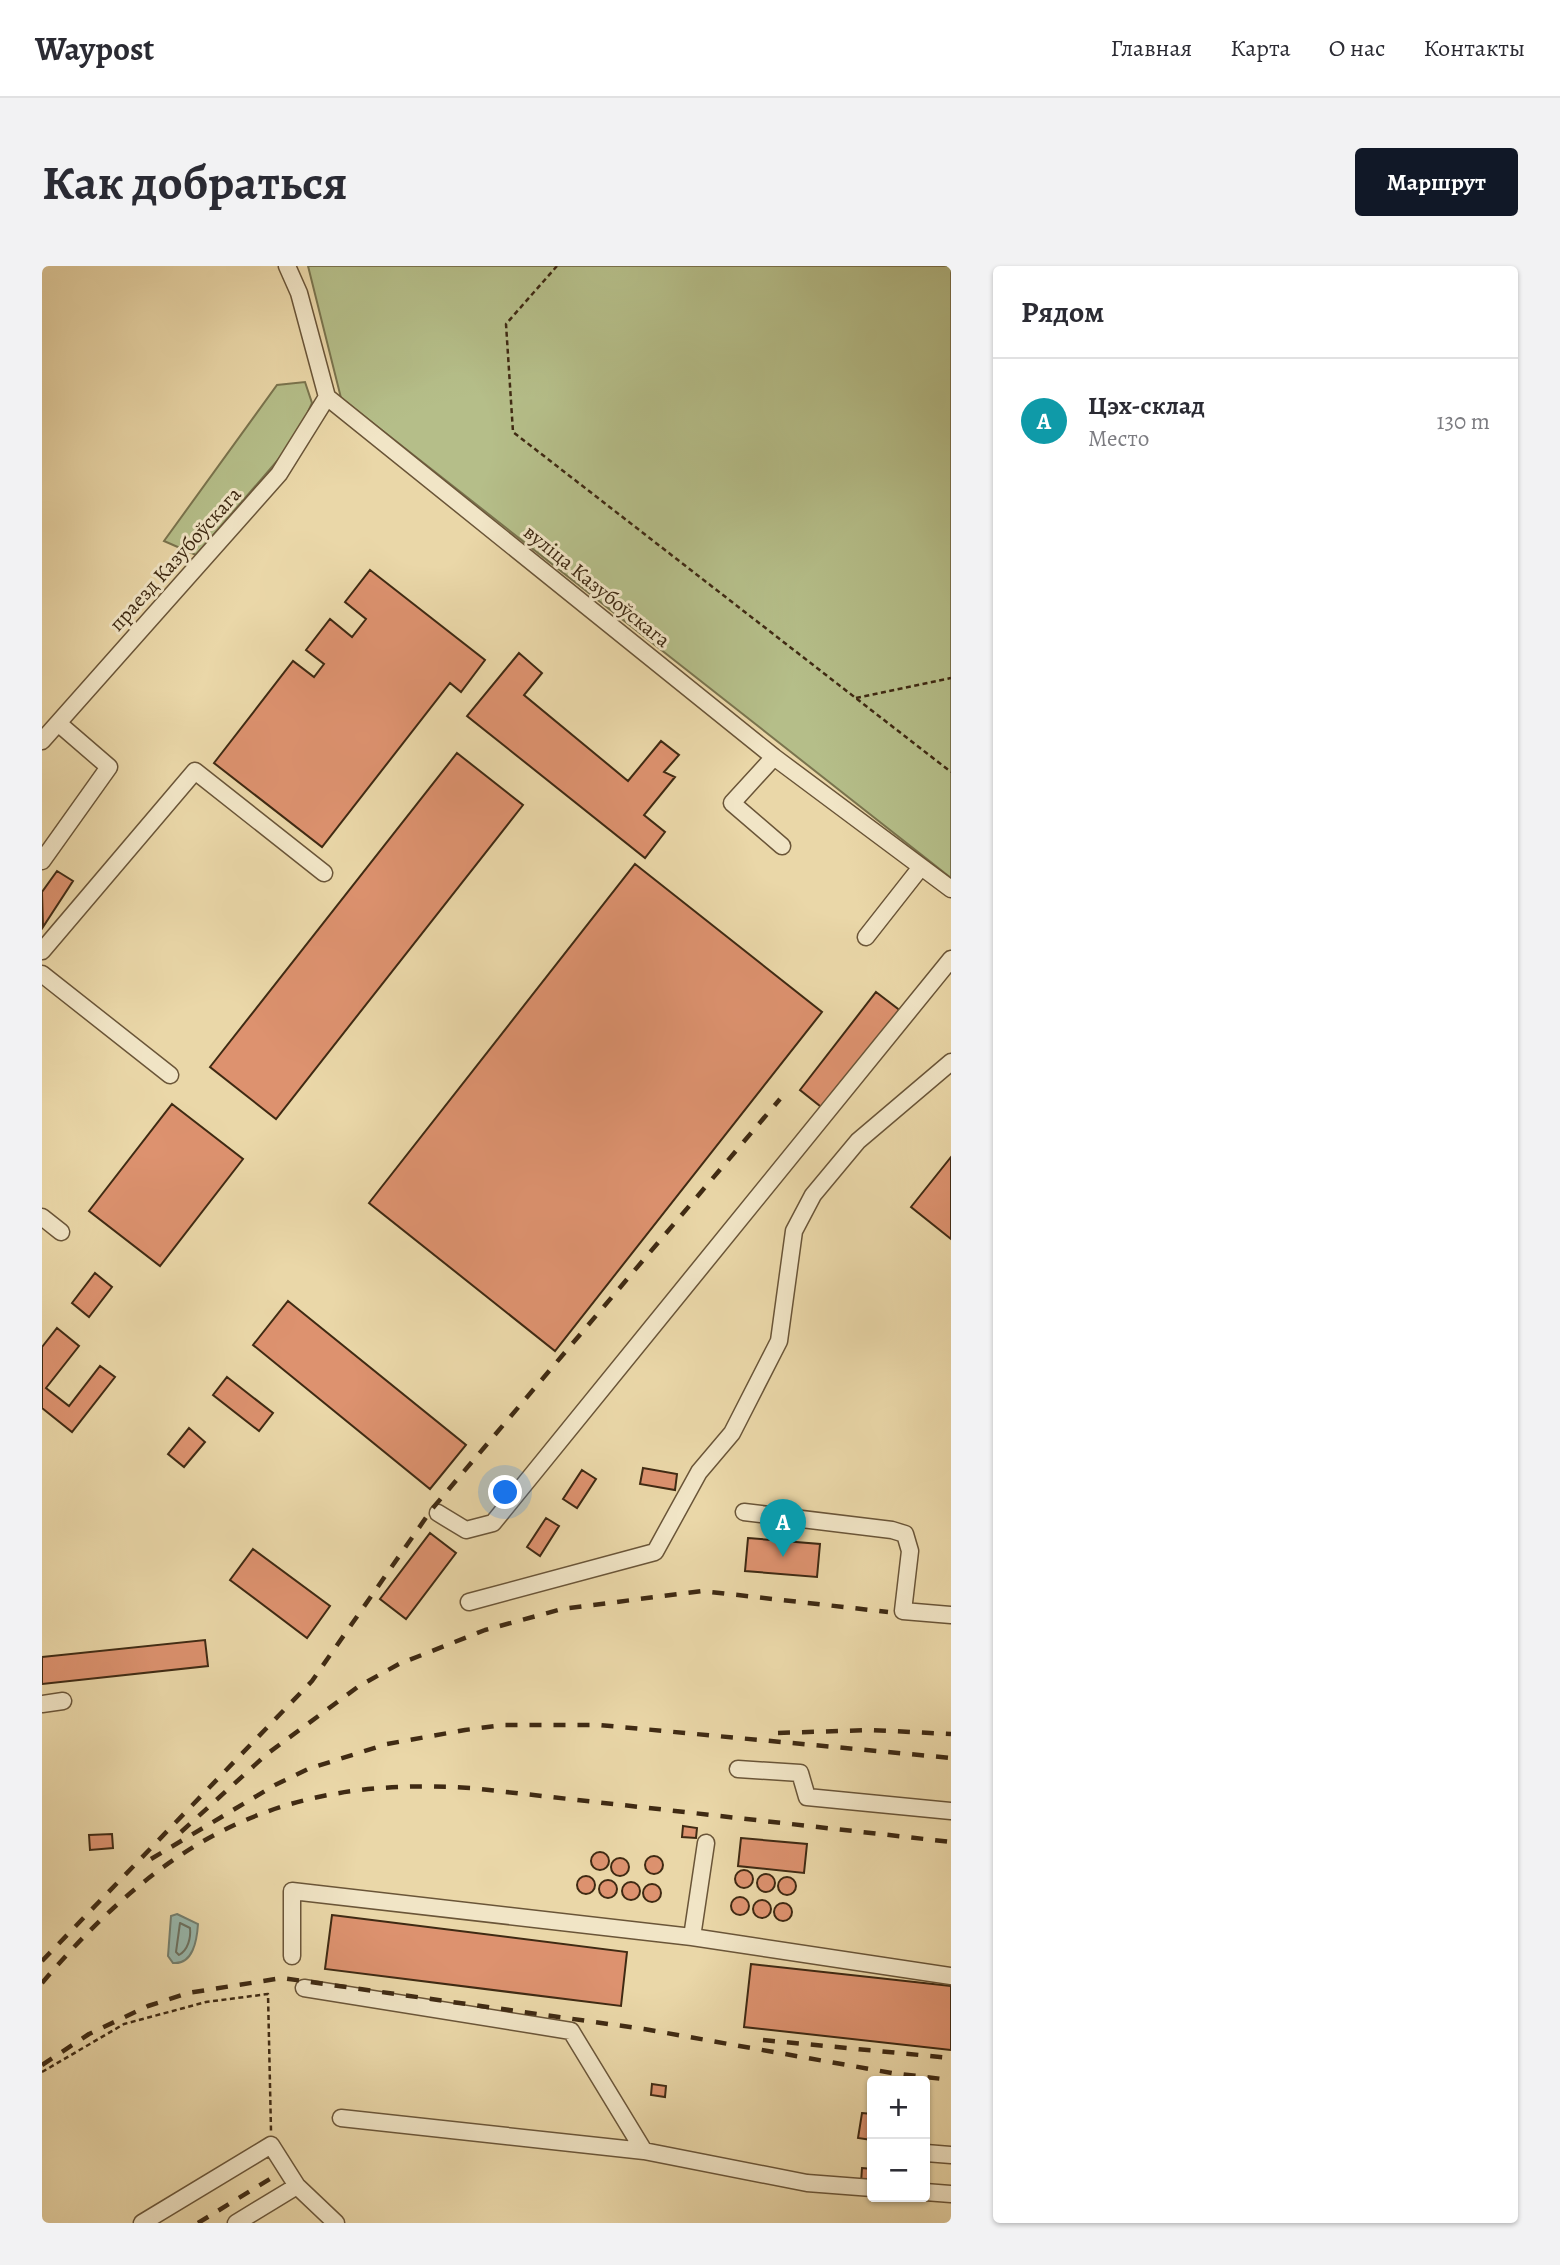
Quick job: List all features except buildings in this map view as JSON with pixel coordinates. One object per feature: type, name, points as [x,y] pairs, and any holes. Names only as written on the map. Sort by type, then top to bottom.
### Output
[{"type":"street","points":[[288,266],[299,293],[327,397]]},
{"type":"street","name":"праезд Казубоўскага","points":[[42,741],[279,474],[327,397]]},
{"type":"street","name":"вуліца Казубоўскага","points":[[327,397],[774,757],[951,889]]},
{"type":"street","points":[[42,861],[108,767],[58,723]]},
{"type":"street","points":[[774,757],[732,803],[782,846]]},
{"type":"street","points":[[42,951],[195,771],[324,873]]},
{"type":"street","points":[[866,937],[921,867]]},
{"type":"street","points":[[438,1513],[466,1530],[493,1523],[951,959]]},
{"type":"street","points":[[42,974],[170,1075]]},
{"type":"street","points":[[469,1602],[654,1552],[699,1472],[732,1433],[779,1341],[794,1231],[813,1195],[858,1141],[951,1062]]},
{"type":"street","points":[[42,1217],[61,1232]]},
{"type":"street","points":[[744,1511],[905,1534],[910,1551],[903,1611],[951,1615]]},
{"type":"street","points":[[42,1704],[63,1701]]},
{"type":"street","points":[[738,1769],[800,1773],[807,1797],[951,1811]]},
{"type":"street","points":[[692,1937],[706,1843]]},
{"type":"street","points":[[292,1956],[292,1891],[692,1937],[951,1976]]},
{"type":"street","points":[[304,1989],[571,2031],[644,2151]]},
{"type":"street","points":[[341,2118],[644,2151],[807,2183],[867,2188]]},
{"type":"street","points":[[142,2223],[271,2145],[298,2186],[336,2223]]},
{"type":"street","points":[[930,2153],[951,2155]]},
{"type":"street","points":[[236,2223],[298,2186]]},
{"type":"street","points":[[930,2192],[951,2194]]},
{"type":"path","points":[[557,266],[506,324],[513,432],[951,772]]},
{"type":"path","points":[[856,698],[951,678]]},
{"type":"path","points":[[42,2073],[124,2024],[206,2002],[268,1994],[271,2145]]},
{"type":"green space","points":[[308,266],[951,266],[951,878],[341,398]]},
{"type":"green space","points":[[305,382],[312,403],[296,439],[196,555],[164,541],[277,385]]},
{"type":"water","points":[[177,1914],[198,1924],[193,1950],[185,1960],[173,1963],[168,1956],[171,1916]]},
{"type":"railway","points":[[42,1961],[312,1681],[432,1509],[780,1099]]},
{"type":"railway","points":[[181,1832],[267,1754],[359,1686],[399,1664],[485,1630],[562,1609],[702,1591],[888,1612]]},
{"type":"railway","points":[[151,1859],[275,1785],[308,1769],[387,1744],[503,1725],[600,1725],[951,1758]]},
{"type":"railway","points":[[778,1733],[871,1730],[951,1734]]},
{"type":"railway","points":[[42,1983],[88,1933],[134,1890],[181,1855],[230,1827],[283,1806],[340,1793],[402,1787],[471,1788],[951,1842]]},
{"type":"railway","points":[[42,2065],[89,2034],[148,2006],[188,1993],[282,1978],[644,2029],[892,2073],[951,2080]]},
{"type":"railway","points":[[763,2040],[951,2058]]},
{"type":"railway","points":[[198,2223],[278,2174]]},
{"type":"place","name":"Цэх-склад","points":[[783,1557]]}]
